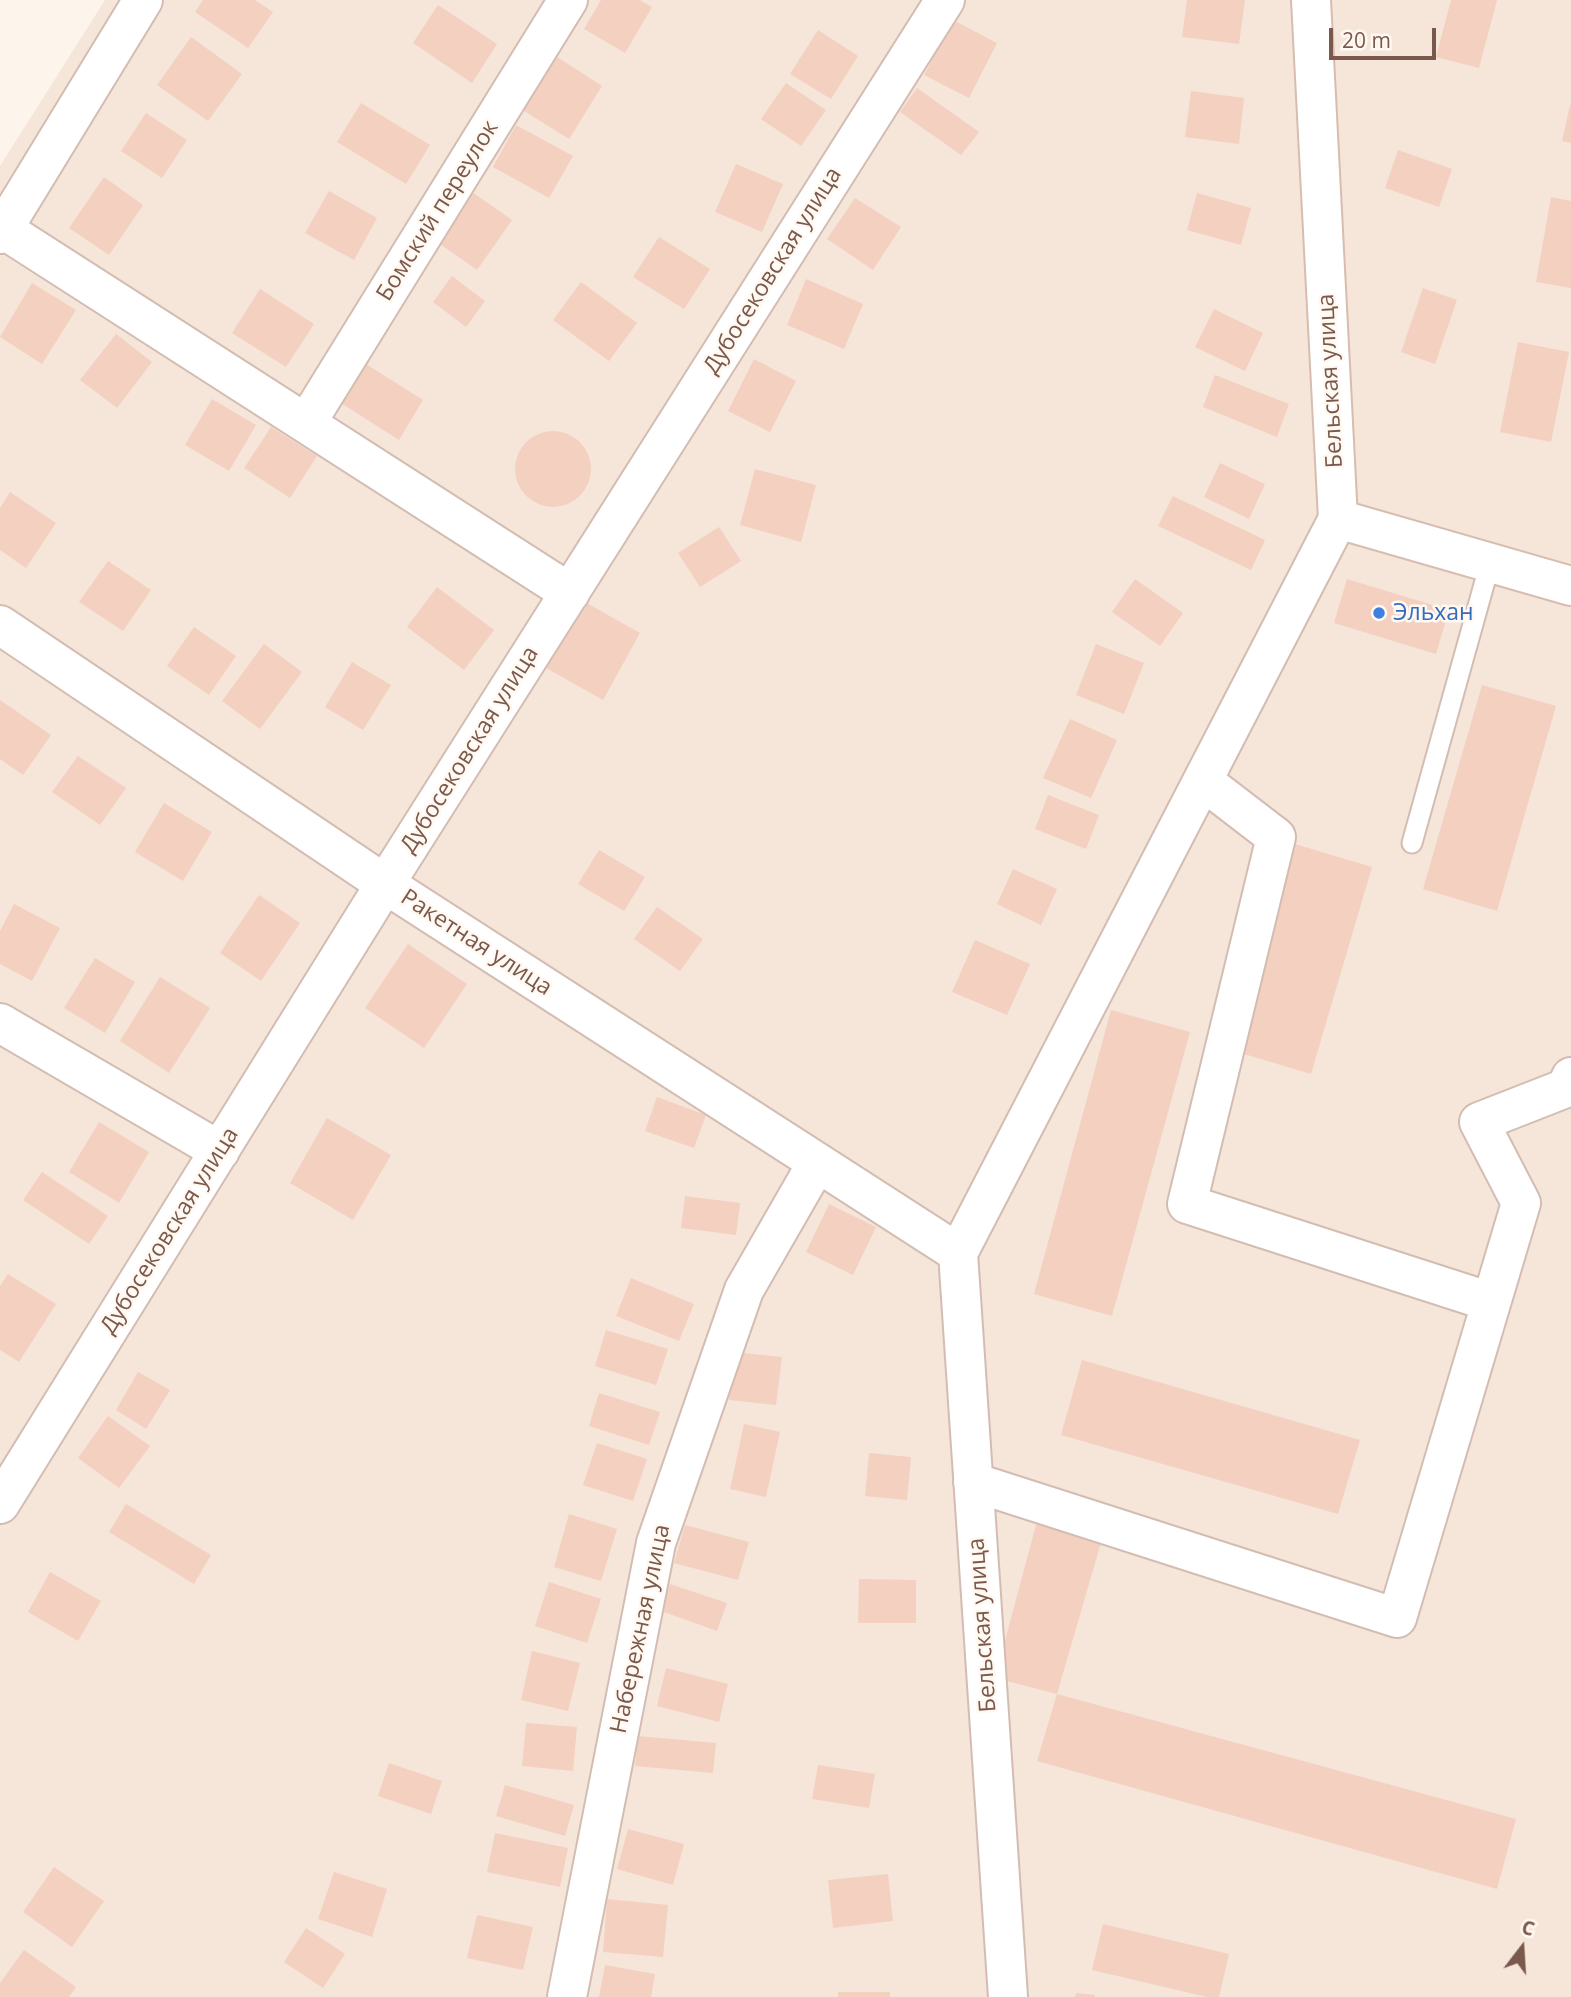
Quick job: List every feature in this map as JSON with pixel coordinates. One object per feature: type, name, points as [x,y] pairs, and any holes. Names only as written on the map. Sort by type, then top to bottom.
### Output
[{"type":"street","points":[[143,0],[2,231],[307,422],[570,593]]},
{"type":"street","name":"Бомский переулок","points":[[307,422],[568,0]]},
{"type":"street","name":"Дубосековская улица","points":[[0,1504],[385,884],[945,0]]},
{"type":"street","name":"Бельская улица","points":[[1311,0],[1338,519]]},
{"type":"street","points":[[958,1253],[1338,519],[1571,586]]},
{"type":"street","name":"Ракетная улица","points":[[0,625],[385,884],[958,1253]]},
{"type":"street","points":[[1203,781],[1276,836],[1187,1205],[1491,1302]]},
{"type":"street","points":[[0,1023],[220,1151]]},
{"type":"street","points":[[974,1482],[1397,1618],[1521,1202],[1479,1122],[1566,1088],[1571,1077]]},
{"type":"street","name":"Набережная улица","points":[[567,1997],[656,1543],[744,1290],[817,1163]]},
{"type":"street","name":"Бельская улица","points":[[958,1253],[1008,1997]]},
{"type":"lane","points":[[1412,843],[1490,563]]},
{"type":"shaded area","points":[[105,0],[1571,0],[1571,1997],[0,1997],[0,166]]},
{"type":"building","points":[[203,0],[255,0],[273,12],[248,48],[195,12]]},
{"type":"building","points":[[601,0],[640,0],[652,7],[625,53],[584,29]]},
{"type":"building","points":[[1187,0],[1245,0],[1239,44],[1182,37]]},
{"type":"building","points":[[1451,0],[1497,0],[1479,68],[1436,57]]},
{"type":"building","points":[[438,5],[497,44],[472,83],[413,43]]},
{"type":"building","points":[[953,20],[997,43],[969,98],[924,75]]},
{"type":"building","points":[[818,30],[858,56],[831,99],[790,74]]},
{"type":"building","points":[[191,37],[242,74],[208,121],[157,85]]},
{"type":"building","points":[[554,55],[602,86],[569,139],[521,109]]},
{"type":"building","points":[[786,83],[826,110],[801,146],[761,119]]},
{"type":"building","points":[[917,88],[979,132],[961,155],[900,112]]},
{"type":"building","points":[[1191,91],[1244,98],[1239,144],[1185,137]]},
{"type":"building","points":[[361,103],[430,145],[406,184],[337,142]]},
{"type":"building","points":[[1571,105],[1571,143],[1562,141]]},
{"type":"building","points":[[146,113],[187,140],[162,178],[121,151]]},
{"type":"building","points":[[516,125],[573,156],[549,198],[493,167]]},
{"type":"building","points":[[1398,150],[1452,169],[1439,207],[1385,188]]},
{"type":"building","points":[[736,164],[783,184],[762,232],[715,212]]},
{"type":"building","points":[[104,177],[143,205],[109,255],[69,228]]},
{"type":"building","points":[[468,189],[512,220],[477,270],[433,239]]},
{"type":"building","points":[[329,191],[377,218],[354,260],[305,233]]},
{"type":"building","points":[[1197,193],[1251,208],[1241,245],[1187,230]]},
{"type":"building","points":[[1551,197],[1571,201],[1571,288],[1536,282]]},
{"type":"building","points":[[855,198],[901,227],[873,270],[827,239]]},
{"type":"building","points":[[659,237],[710,269],[684,309],[633,277]]},
{"type":"building","points":[[452,276],[485,301],[466,327],[433,302]]},
{"type":"building","points":[[806,279],[863,304],[844,349],[787,325]]},
{"type":"building","points":[[581,282],[637,323],[609,361],[553,320]]},
{"type":"building","points":[[32,283],[76,310],[42,364],[0,337]]},
{"type":"building","points":[[1423,288],[1457,300],[1435,364],[1401,352]]},
{"type":"building","points":[[260,289],[314,324],[286,367],[232,333]]},
{"type":"building","points":[[1214,309],[1263,333],[1245,371],[1195,347]]},
{"type":"building","points":[[116,334],[152,362],[117,408],[80,380]]},
{"type":"building","points":[[1518,342],[1569,352],[1551,442],[1500,432]]},
{"type":"building","points":[[754,359],[796,381],[770,432],[728,411]]},
{"type":"building","points":[[366,364],[423,400],[399,440],[341,403]]},
{"type":"building","points":[[1215,375],[1289,404],[1277,437],[1203,407]]},
{"type":"building","points":[[212,399],[256,425],[229,471],[185,445]]},
{"type":"building","points":[[271,427],[317,456],[290,498],[244,468]]},
{"type":"building","points":[[553,431],[567,434],[580,442],[588,455],[591,469],[588,483],[580,496],[567,504],[553,507],[539,504],[526,496],[518,483],[515,469],[518,455],[526,442],[539,434]]},
{"type":"building","points":[[1220,463],[1265,484],[1249,519],[1204,497]]},
{"type":"building","points":[[755,469],[816,485],[801,542],[740,525]]},
{"type":"building","points":[[10,492],[56,523],[26,568],[0,550],[0,508]]},
{"type":"building","points":[[1173,496],[1265,540],[1251,570],[1158,526]]},
{"type":"building","points":[[719,527],[741,561],[700,587],[678,553]]},
{"type":"building","points":[[108,561],[151,590],[123,631],[79,602]]},
{"type":"building","points":[[1135,579],[1183,613],[1160,646],[1112,612]]},
{"type":"building","points":[[1347,579],[1449,610],[1436,654],[1334,623]]},
{"type":"building","points":[[437,587],[494,630],[464,670],[407,627]]},
{"type":"building","points":[[583,601],[640,633],[603,700],[546,668]]},
{"type":"building","points":[[194,627],[236,656],[209,695],[167,666]]},
{"type":"building","points":[[264,644],[302,672],[260,729],[222,701]]},
{"type":"building","points":[[1096,644],[1144,663],[1124,714],[1076,695]]},
{"type":"building","points":[[352,662],[391,685],[363,730],[325,707]]},
{"type":"building","points":[[1482,685],[1556,706],[1497,911],[1423,889]]},
{"type":"building","points":[[0,700],[51,735],[23,775],[0,759]]},
{"type":"building","points":[[1070,719],[1117,740],[1091,798],[1043,778]]},
{"type":"building","points":[[78,756],[126,788],[100,825],[52,792]]},
{"type":"building","points":[[1048,795],[1099,815],[1086,849],[1035,829]]},
{"type":"building","points":[[164,803],[212,832],[183,881],[135,852]]},
{"type":"building","points":[[1295,844],[1372,867],[1311,1074],[1234,1051]]},
{"type":"building","points":[[599,850],[645,877],[624,911],[578,884]]},
{"type":"building","points":[[1013,869],[1057,889],[1041,925],[997,904]]},
{"type":"building","points":[[259,895],[300,923],[261,981],[220,953]]},
{"type":"building","points":[[14,904],[60,928],[32,981],[0,964],[0,931]]},
{"type":"building","points":[[657,907],[703,939],[680,971],[634,939]]},
{"type":"building","points":[[975,940],[1030,964],[1007,1015],[952,992]]},
{"type":"building","points":[[408,944],[467,984],[424,1048],[365,1008]]},
{"type":"building","points":[[95,958],[135,982],[105,1033],[64,1008]]},
{"type":"building","points":[[160,977],[210,1008],[169,1073],[120,1041]]},
{"type":"building","points":[[1111,1010],[1190,1032],[1112,1316],[1034,1294]]},
{"type":"building","points":[[657,1097],[706,1115],[694,1148],[645,1131]]},
{"type":"building","points":[[327,1118],[391,1155],[353,1220],[290,1183]]},
{"type":"building","points":[[99,1122],[149,1152],[119,1203],[69,1172]]},
{"type":"building","points":[[42,1172],[108,1216],[89,1244],[23,1200]]},
{"type":"building","points":[[685,1196],[740,1203],[736,1235],[681,1228]]},
{"type":"building","points":[[829,1204],[876,1227],[853,1275],[806,1252]]},
{"type":"building","points":[[8,1274],[56,1304],[19,1362],[0,1350],[0,1286]]},
{"type":"building","points":[[631,1278],[694,1304],[679,1341],[616,1316]]},
{"type":"building","points":[[606,1330],[668,1349],[656,1385],[595,1366]]},
{"type":"building","points":[[734,1352],[782,1357],[776,1405],[729,1400]]},
{"type":"building","points":[[1082,1360],[1360,1440],[1338,1514],[1061,1435]]},
{"type":"building","points":[[138,1372],[170,1390],[146,1429],[116,1410]]},
{"type":"building","points":[[599,1393],[660,1412],[649,1445],[589,1426]]},
{"type":"building","points":[[108,1416],[150,1446],[119,1488],[78,1458]]},
{"type":"building","points":[[744,1424],[780,1432],[766,1497],[730,1489]]},
{"type":"building","points":[[597,1443],[647,1459],[633,1501],[583,1485]]},
{"type":"building","points":[[869,1453],[911,1457],[907,1500],[865,1496]]},
{"type":"building","points":[[126,1504],[211,1555],[194,1584],[109,1532]]},
{"type":"building","points":[[569,1514],[617,1529],[601,1581],[554,1567]]},
{"type":"building","points":[[1037,1521],[1102,1539],[1057,1694],[995,1678]]},
{"type":"building","points":[[685,1525],[749,1542],[738,1580],[674,1563]]},
{"type":"building","points":[[50,1572],[101,1601],[78,1641],[28,1612]]},
{"type":"building","points":[[859,1579],[916,1580],[916,1623],[858,1623]]},
{"type":"building","points":[[549,1582],[601,1599],[587,1643],[535,1626]]},
{"type":"building","points":[[670,1584],[727,1603],[717,1631],[661,1611]]},
{"type":"building","points":[[532,1651],[580,1663],[568,1711],[521,1700]]},
{"type":"building","points":[[666,1668],[728,1684],[719,1722],[657,1706]]},
{"type":"building","points":[[1057,1694],[1516,1819],[1497,1889],[1037,1761]]},
{"type":"building","points":[[526,1723],[577,1727],[573,1771],[522,1766]]},
{"type":"building","points":[[638,1736],[716,1743],[713,1773],[635,1766]]},
{"type":"building","points":[[389,1763],[442,1781],[431,1814],[378,1796]]},
{"type":"building","points":[[818,1765],[875,1774],[869,1808],[812,1799]]},
{"type":"building","points":[[505,1785],[574,1805],[565,1836],[496,1816]]},
{"type":"building","points":[[628,1829],[684,1844],[673,1885],[617,1869]]},
{"type":"building","points":[[495,1833],[568,1848],[560,1887],[487,1872]]},
{"type":"building","points":[[54,1867],[104,1901],[72,1947],[23,1912]]},
{"type":"building","points":[[334,1872],[387,1889],[372,1937],[318,1919]]},
{"type":"building","points":[[888,1874],[893,1921],[833,1928],[828,1880]]},
{"type":"building","points":[[607,1899],[668,1905],[663,1957],[603,1952]]},
{"type":"building","points":[[477,1915],[533,1927],[523,1970],[467,1958]]},
{"type":"building","points":[[1103,1924],[1229,1954],[1219,1997],[1207,1997],[1092,1970]]},
{"type":"building","points":[[306,1928],[345,1954],[323,1988],[284,1962]]},
{"type":"building","points":[[24,1950],[76,1987],[69,1997],[0,1997],[0,1983]]},
{"type":"building","points":[[605,1965],[655,1974],[651,1997],[599,1997]]},
{"type":"building","points":[[838,1992],[890,1992],[890,1997],[838,1997]]},
{"type":"building","points":[[1076,1993],[1095,1995],[1095,1997],[1075,1997]]},
{"type":"place","name":"Эльхан","points":[[1379,613]]}]
